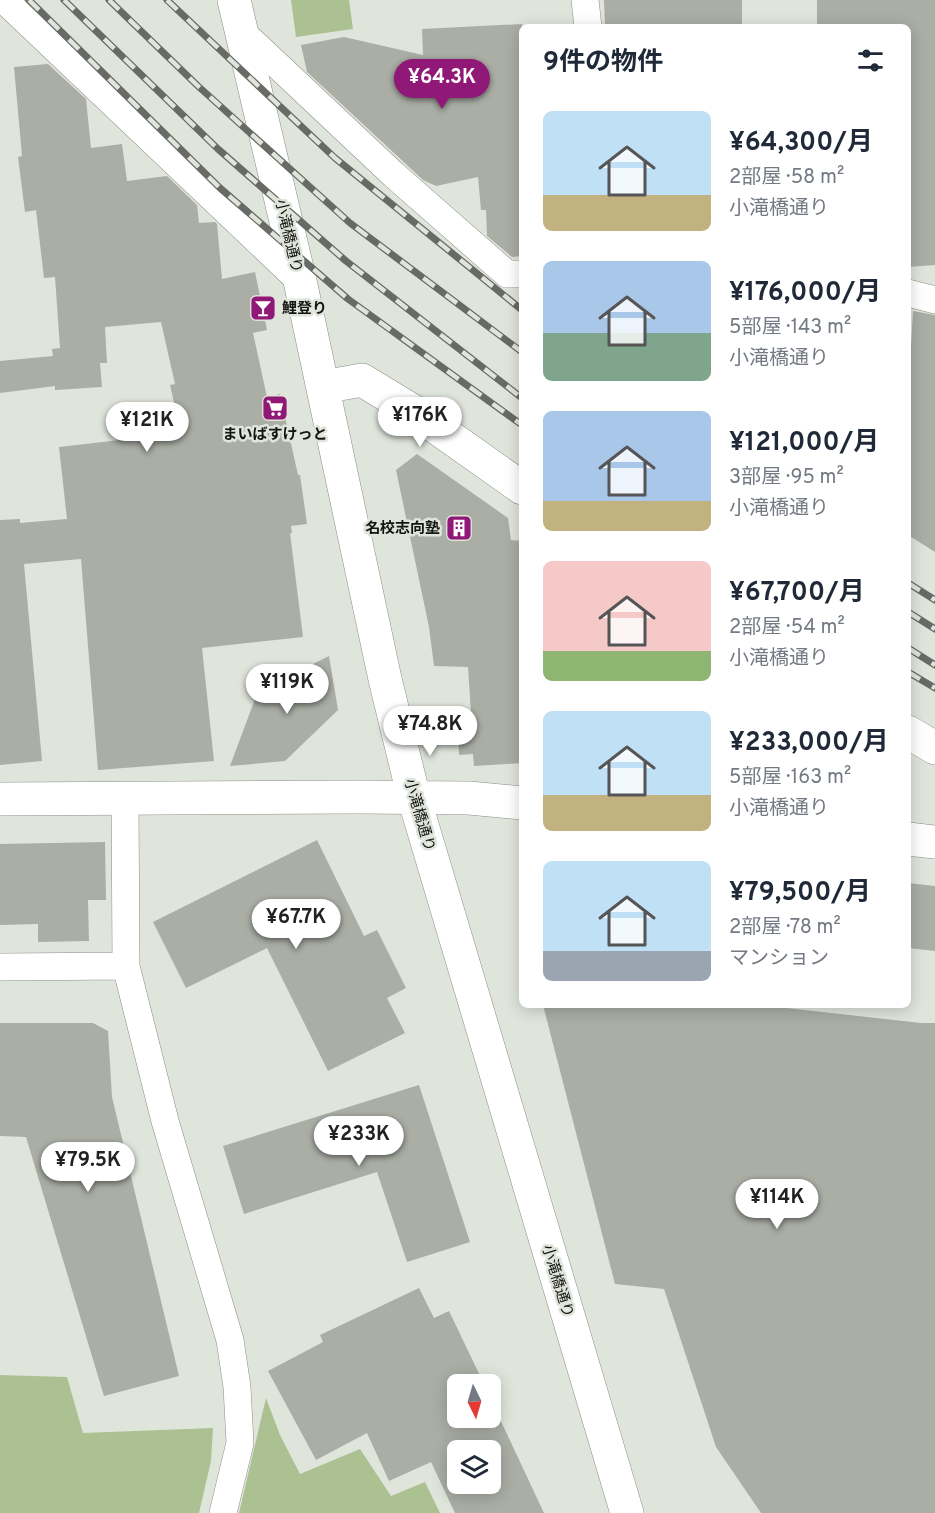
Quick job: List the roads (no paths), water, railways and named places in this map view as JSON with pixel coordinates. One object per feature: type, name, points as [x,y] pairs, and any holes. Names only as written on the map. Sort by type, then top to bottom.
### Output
[{"type":"street","points":[[4,0],[300,281]]},
{"type":"street","name":"小滝橋通り","points":[[234,0],[300,281],[385,679],[414,798],[627,1513]]},
{"type":"street","points":[[585,0],[588,24]]},
{"type":"street","points":[[241,31],[394,175],[507,274],[519,274]]},
{"type":"street","points":[[911,294],[935,300]]},
{"type":"street","points":[[322,387],[362,380],[413,411],[519,486]]},
{"type":"street","points":[[911,734],[935,748]]},
{"type":"street","points":[[125,797],[126,966],[165,1121],[230,1340],[237,1387],[240,1443],[223,1513]]},
{"type":"street","points":[[0,799],[469,798],[519,803]]},
{"type":"street","points":[[911,839],[935,842]]},
{"type":"street","points":[[0,967],[126,966]]},
{"type":"railway","points":[[29,0],[220,188],[348,299],[519,423]]},
{"type":"railway","points":[[64,0],[218,149],[346,261],[519,396]]},
{"type":"railway","points":[[109,0],[199,87],[350,223],[519,350]]},
{"type":"railway","points":[[167,0],[335,158],[519,308]]},
{"type":"railway","points":[[911,585],[935,600]]},
{"type":"railway","points":[[911,614],[935,629]]},
{"type":"railway","points":[[911,650],[935,665]]},
{"type":"railway","points":[[911,674],[935,688]]},
{"type":"place","name":"鯉登り","points":[[263,308]]},
{"type":"place","name":"まいばすけっと","points":[[275,408]]},
{"type":"place","name":"名校志向塾","points":[[459,528]]}]
